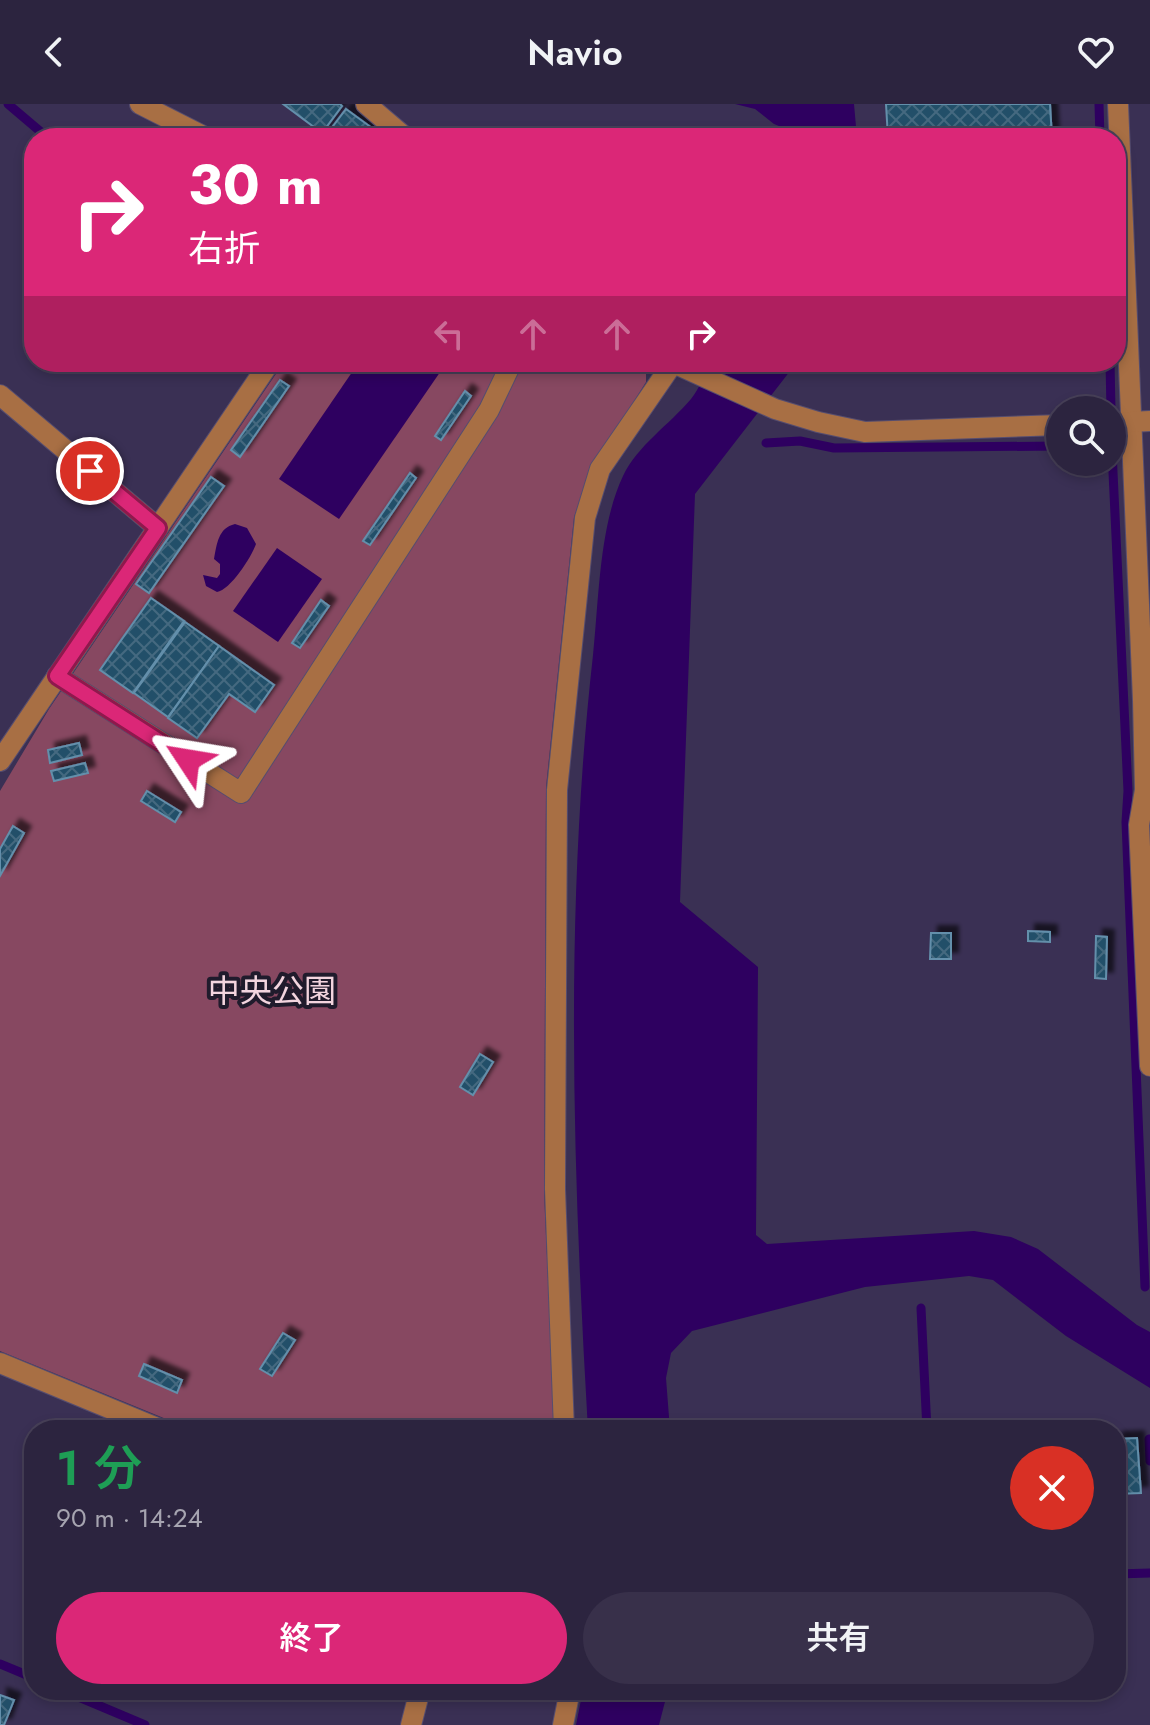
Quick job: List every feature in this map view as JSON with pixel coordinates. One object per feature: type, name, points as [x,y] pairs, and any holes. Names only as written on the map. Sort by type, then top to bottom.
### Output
[{"type":"street","points":[[140,104],[187,128]]},
{"type":"street","points":[[366,104],[394,128]]},
{"type":"street","points":[[1118,104],[1119,128]]},
{"type":"street","points":[[1126,300],[1143,700],[1145,790],[1139,825],[1150,1066]]},
{"type":"street","points":[[2,752],[263,372]]},
{"type":"street","points":[[57,676],[241,793],[489,410],[507,372]]},
{"type":"street","points":[[564,1420],[555,1189],[557,790],[585,518],[600,469],[665,372]]},
{"type":"street","points":[[692,372],[775,409],[865,432],[1046,426]]},
{"type":"street","points":[[0,395],[158,528]]},
{"type":"street","points":[[0,1363],[138,1420]]},
{"type":"street","points":[[411,1725],[417,1700]]},
{"type":"street","points":[[563,1725],[568,1700]]},
{"type":"green space","name":"中央公園","points":[[277,372],[646,372],[646,382],[591,470],[574,517],[546,787],[544,1192],[555,1420],[169,1420],[0,1351],[0,791],[49,709]]},
{"type":"shaded area","points":[[735,104],[854,104],[856,128],[784,128],[755,109]]},
{"type":"shaded area","points":[[352,372],[440,372],[339,519],[279,479]]},
{"type":"shaded area","points":[[706,372],[789,372],[695,494],[680,902],[758,967],[756,1235],[767,1244],[974,1231],[1011,1237],[1038,1249],[1150,1332],[1150,1388],[1066,1336],[993,1280],[969,1276],[865,1287],[692,1331],[671,1353],[666,1378],[669,1420],[587,1420],[575,1139],[575,945],[584,752],[601,564],[615,496],[629,465],[691,399]]},
{"type":"shaded area","points":[[235,524],[247,528],[256,544],[234,580],[217,592],[206,586],[203,575],[217,578],[220,574],[220,564],[214,559],[217,542],[225,529]]},
{"type":"shaded area","points":[[277,548],[322,579],[278,642],[233,611]]},
{"type":"shaded area","points":[[581,1700],[665,1700],[659,1725],[576,1725]]},
{"type":"building","points":[[283,104],[342,106],[326,128],[315,128]]},
{"type":"building","points":[[886,104],[1050,104],[1051,128],[887,128]]},
{"type":"building","points":[[346,109],[372,128],[332,128]]},
{"type":"building","points":[[280,380],[289,386],[240,457],[231,450]]},
{"type":"building","points":[[465,391],[471,396],[441,440],[435,436]]},
{"type":"building","points":[[410,473],[416,478],[370,545],[363,541]]},
{"type":"building","points":[[211,477],[224,486],[149,593],[136,584]]},
{"type":"building","points":[[151,598],[184,621],[133,693],[100,670]]},
{"type":"building","points":[[321,600],[329,606],[300,648],[292,643]]},
{"type":"building","points":[[185,622],[219,646],[168,717],[134,693]]},
{"type":"building","points":[[219,646],[274,685],[255,712],[229,694],[197,738],[168,718]]},
{"type":"building","points":[[79,743],[82,755],[50,763],[48,750]]},
{"type":"building","points":[[85,763],[88,773],[54,781],[51,771]]},
{"type":"building","points":[[147,791],[181,812],[175,822],[141,801]]},
{"type":"building","points":[[13,826],[24,833],[0,876],[0,849]]},
{"type":"building","points":[[1028,931],[1050,932],[1050,942],[1028,941]]},
{"type":"building","points":[[931,933],[951,933],[951,959],[930,959]]},
{"type":"building","points":[[1096,936],[1107,937],[1106,979],[1095,978]]},
{"type":"building","points":[[480,1054],[493,1062],[473,1095],[460,1087]]},
{"type":"building","points":[[283,1333],[295,1340],[272,1376],[260,1369]]},
{"type":"building","points":[[144,1364],[182,1380],[177,1393],[139,1376]]},
{"type":"building","points":[[1137,1438],[1141,1493],[1126,1494],[1126,1439]]},
{"type":"building","points":[[0,1695],[14,1700],[4,1725],[0,1725]]},
{"type":"waterway","points":[[8,104],[36,128]]},
{"type":"waterway","points":[[1099,104],[1100,128]]},
{"type":"waterway","points":[[1110,372],[1111,396]]},
{"type":"waterway","points":[[766,443],[800,441],[834,448],[1046,446]]},
{"type":"waterway","points":[[1113,476],[1128,791],[1126,822],[1145,1287]]},
{"type":"waterway","points":[[921,1308],[927,1420]]},
{"type":"waterway","points":[[1149,1439],[1150,1461]]},
{"type":"waterway","points":[[1126,1574],[1150,1573]]},
{"type":"waterway","points":[[0,1664],[24,1674]]},
{"type":"waterway","points":[[86,1700],[145,1725]]},
{"type":"route","points":[[90,471],[158,528],[57,676],[188,760]]}]
